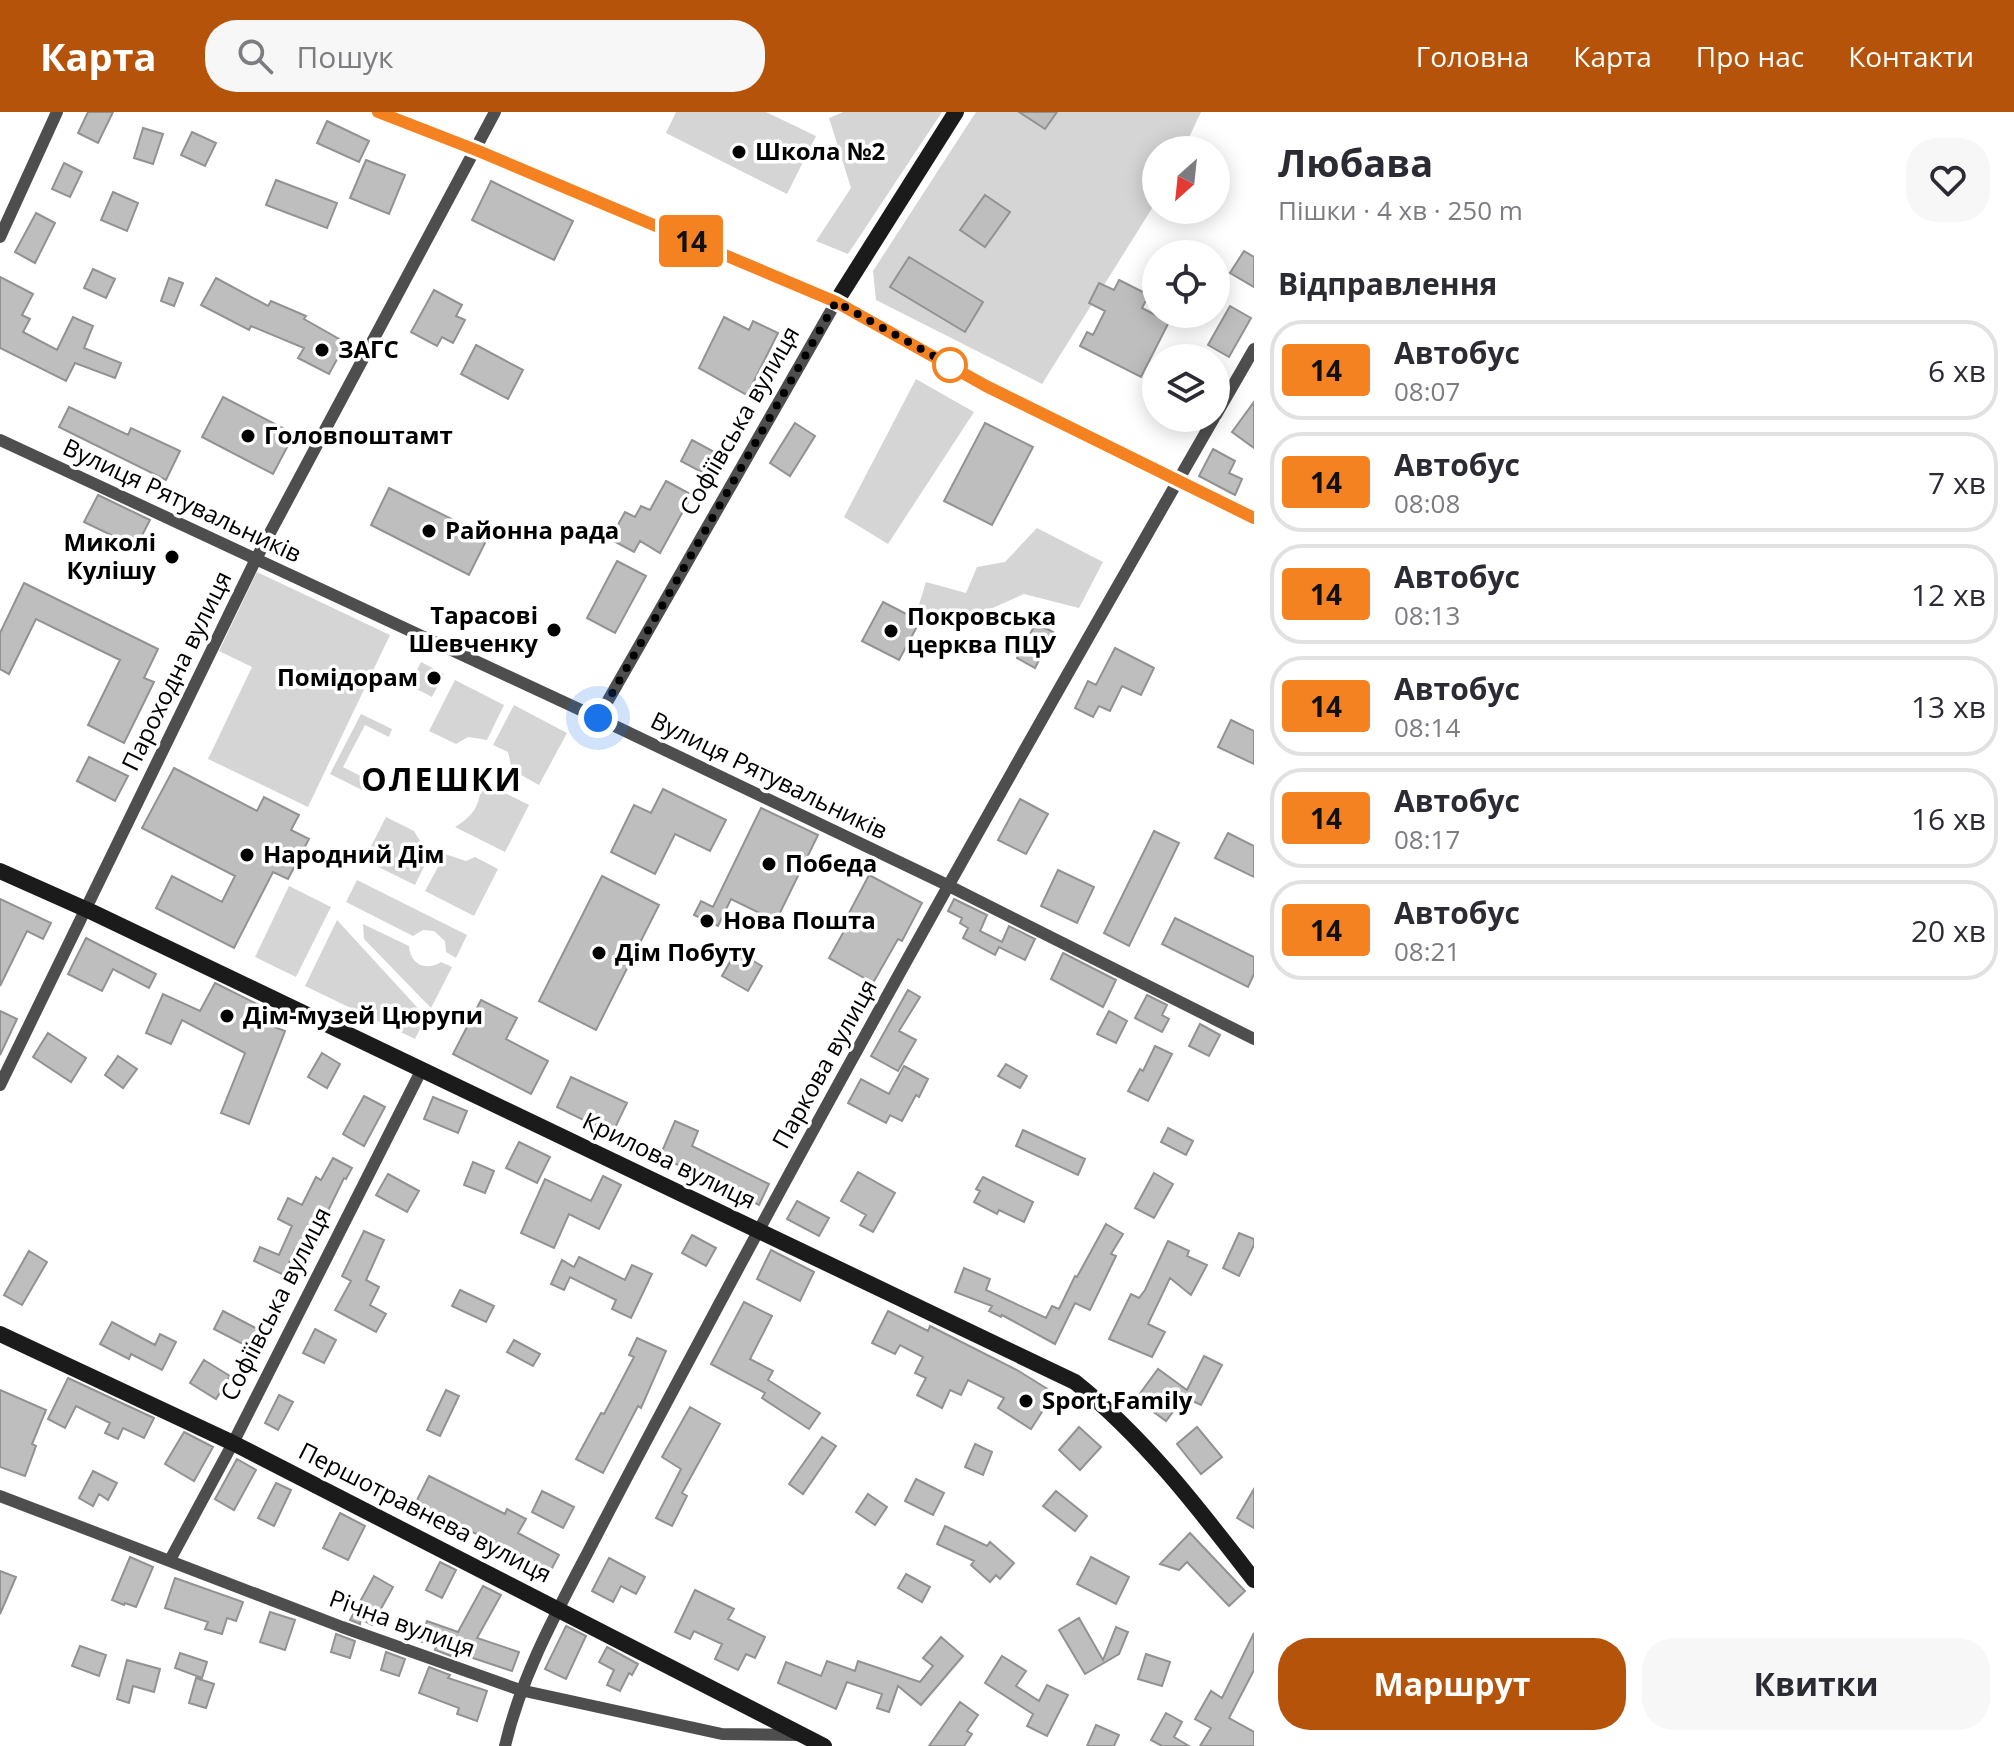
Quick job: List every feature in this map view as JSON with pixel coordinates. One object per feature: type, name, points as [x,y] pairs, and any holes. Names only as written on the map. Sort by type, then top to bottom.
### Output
[{"type":"street","points":[[0,237],[57,112]]},
{"type":"street","points":[[378,112],[476,150],[836,302],[986,386],[1254,518]]},
{"type":"street","name":"Пароходна вулиця","points":[[0,1085],[256,559],[495,112]]},
{"type":"street","name":"Софіївська вулиця","points":[[598,718],[836,302],[956,112]]},
{"type":"street","name":"Паркова вулиця","points":[[1230,390],[1254,349]]},
{"type":"street","name":"Паркова вулиця","points":[[505,1746],[520,1690],[558,1608],[758,1231],[948,886],[1206,432]]},
{"type":"street","name":"Вулиця Рятувальників","points":[[0,440],[598,718],[948,886],[1254,1039]]},
{"type":"street","name":"Крилова вулиця","points":[[0,871],[1075,1382],[1149,1450],[1254,1580]]},
{"type":"street","name":"Софіївська вулиця","points":[[170,1560],[233,1443],[422,1069]]},
{"type":"street","name":"Першотравнева вулиця","points":[[0,1334],[233,1443],[824,1746]]},
{"type":"street","name":"Річна вулиця","points":[[0,1496],[342,1627],[520,1690],[722,1734],[803,1735]]},
{"type":"shaded area","points":[[676,112],[766,112],[816,136],[787,194],[666,133]]},
{"type":"shaded area","points":[[843,112],[942,112],[848,254],[816,241],[851,188],[829,118]]},
{"type":"shaded area","points":[[976,112],[1201,112],[1190,136],[1142,136],[1142,224],[1042,384],[876,300],[873,271]]},
{"type":"shaded area","points":[[916,379],[974,412],[888,544],[844,517]]},
{"type":"shaded area","points":[[1037,528],[1103,562],[1079,608],[1024,594],[972,617],[918,608],[926,582],[966,593],[977,567],[1005,562]]},
{"type":"shaded area","points":[[257,572],[390,635],[308,807],[208,759],[252,667],[219,651]]},
{"type":"shaded area","points":[[421,662],[444,674],[432,697],[409,685]]},
{"type":"shaded area","points":[[455,680],[504,705],[487,740],[468,737],[456,744],[429,731]]},
{"type":"shaded area","points":[[514,705],[567,733],[539,785],[512,770],[508,752],[493,745]]},
{"type":"shaded area","points":[[361,714],[392,729],[389,737],[365,725],[343,767],[368,780],[362,790],[330,774]]},
{"type":"shaded area","points":[[481,781],[529,805],[505,852],[455,827],[476,808]]},
{"type":"shaded area","points":[[386,817],[414,831],[423,846],[432,850],[415,885],[364,860]]},
{"type":"shaded area","points":[[445,854],[466,861],[475,857],[498,869],[474,916],[425,891]]},
{"type":"shaded area","points":[[357,880],[467,935],[456,958],[446,952],[445,941],[434,931],[423,930],[413,936],[346,902]]},
{"type":"shaded area","points":[[289,886],[331,907],[296,977],[255,957]]},
{"type":"shaded area","points":[[337,920],[426,1017],[415,1039],[305,986]]},
{"type":"shaded area","points":[[363,924],[409,946],[412,958],[420,964],[430,966],[441,962],[452,967],[431,1008],[364,939]]},
{"type":"building","points":[[88,112],[113,112],[98,143],[78,133]]},
{"type":"building","points":[[1019,112],[1057,112],[1045,129]]},
{"type":"building","points":[[327,121],[369,141],[359,162],[317,143]]},
{"type":"building","points":[[143,128],[163,134],[153,164],[134,158]]},
{"type":"building","points":[[192,132],[216,143],[205,166],[181,155]]},
{"type":"building","points":[[366,160],[405,175],[389,214],[350,198]]},
{"type":"building","points":[[64,163],[82,172],[70,197],[52,189]]},
{"type":"building","points":[[276,180],[337,203],[327,228],[266,205]]},
{"type":"building","points":[[491,181],[573,221],[554,260],[472,220]]},
{"type":"building","points":[[113,192],[138,203],[127,231],[101,220]]},
{"type":"building","points":[[985,195],[1010,212],[985,247],[960,230]]},
{"type":"building","points":[[36,213],[55,223],[35,263],[15,252]]},
{"type":"building","points":[[1244,251],[1254,257],[1254,287],[1230,273]]},
{"type":"building","points":[[909,257],[983,302],[965,332],[890,287]]},
{"type":"building","points":[[93,269],[115,279],[106,298],[84,288]]},
{"type":"building","points":[[0,277],[33,294],[22,315],[30,319],[23,332],[57,350],[73,317],[93,326],[84,348],[121,363],[115,378],[75,363],[66,381],[0,348]]},
{"type":"building","points":[[169,278],[183,283],[174,306],[161,301]]},
{"type":"building","points":[[216,278],[268,306],[271,301],[306,316],[304,319],[346,343],[329,374],[298,358],[304,348],[251,326],[249,330],[201,305]]},
{"type":"building","points":[[1119,280],[1142,292],[1142,328],[1166,328],[1158,344],[1142,344],[1141,377],[1080,346],[1087,332],[1093,335],[1105,311],[1089,303],[1099,283],[1114,290]]},
{"type":"building","points":[[434,290],[462,305],[456,316],[465,320],[453,343],[442,337],[437,346],[411,332]]},
{"type":"building","points":[[1230,306],[1251,318],[1230,355],[1230,344],[1209,344],[1218,328],[1230,328]]},
{"type":"building","points":[[724,317],[749,330],[753,321],[778,333],[747,395],[699,368]]},
{"type":"building","points":[[476,345],[523,370],[508,399],[461,374]]},
{"type":"building","name":"Головпоштамт","points":[[223,397],[294,434],[273,474],[202,437]]},
{"type":"building","points":[[1254,402],[1254,448],[1232,432]]},
{"type":"building","points":[[69,407],[128,435],[131,428],[180,451],[166,480],[59,427]]},
{"type":"building","points":[[795,423],[815,436],[790,476],[770,463]]},
{"type":"building","points":[[985,423],[1033,447],[992,525],[944,501]]},
{"type":"building","points":[[692,440],[716,453],[705,474],[681,461]]},
{"type":"building","points":[[1213,449],[1235,461],[1229,473],[1242,479],[1235,495],[1199,476]]},
{"type":"building","points":[[666,481],[692,495],[660,553],[640,541],[634,552],[610,539],[625,512],[635,517],[641,506],[650,510]]},
{"type":"building","name":"Районна рада","points":[[389,488],[488,537],[469,575],[371,525]]},
{"type":"building","points":[[98,495],[150,520],[136,547],[84,522]]},
{"type":"building","points":[[617,561],[646,576],[615,633],[587,618]]},
{"type":"building","points":[[24,583],[158,649],[144,678],[154,682],[124,743],[88,725],[120,660],[36,619],[9,674],[0,669],[0,633]]},
{"type":"building","name":"Покровська церква ПЦУ","points":[[883,602],[920,621],[899,660],[862,641]]},
{"type":"building","points":[[1036,623],[1053,632],[1035,668],[1017,658]]},
{"type":"building","points":[[1115,648],[1154,668],[1141,695],[1122,686],[1110,711],[1099,706],[1093,717],[1075,708],[1088,681],[1096,685]]},
{"type":"building","points":[[1231,720],[1254,731],[1254,764],[1218,747]]},
{"type":"building","points":[[89,757],[128,776],[115,801],[77,781]]},
{"type":"building","name":"Народний Дім","points":[[174,768],[257,811],[264,797],[299,815],[291,830],[309,839],[288,879],[273,872],[234,948],[156,908],[172,876],[222,902],[235,876],[142,828]]},
{"type":"building","points":[[663,789],[726,820],[710,851],[675,834],[655,874],[611,852],[634,805],[651,813]]},
{"type":"building","points":[[1020,799],[1048,814],[1026,854],[998,840]]},
{"type":"building","name":"Победа","points":[[761,808],[818,835],[776,921],[731,899],[718,926],[694,915],[701,901],[713,907]]},
{"type":"building","points":[[1154,831],[1179,843],[1129,946],[1104,933]]},
{"type":"building","points":[[1228,833],[1254,846],[1254,877],[1215,858]]},
{"type":"building","points":[[1058,870],[1094,887],[1077,923],[1041,906]]},
{"type":"building","points":[[869,875],[922,903],[902,941],[898,939],[873,983],[829,958],[853,915],[849,913]]},
{"type":"building","name":"Дім Побуту","points":[[602,876],[659,905],[596,1030],[539,1001]]},
{"type":"building","points":[[0,899],[51,923],[43,939],[27,931],[0,986]]},
{"type":"building","points":[[954,899],[987,915],[980,931],[1002,942],[1009,926],[1035,939],[1025,960],[999,947],[995,955],[963,938],[968,928],[960,923],[962,918],[948,911]]},
{"type":"building","points":[[1175,918],[1254,957],[1254,974],[1248,987],[1162,944]]},
{"type":"building","points":[[86,938],[156,974],[149,988],[113,969],[102,991],[68,974]]},
{"type":"building","points":[[736,951],[762,966],[748,991],[722,976]]},
{"type":"building","points":[[1063,953],[1116,980],[1103,1007],[1051,979]]},
{"type":"building","points":[[215,983],[261,1006],[254,1019],[285,1031],[249,1124],[221,1113],[245,1053],[182,1020],[171,1044],[146,1033],[163,994],[200,1011]]},
{"type":"building","points":[[908,990],[920,997],[899,1031],[916,1040],[898,1071],[871,1056]]},
{"type":"building","points":[[1147,995],[1167,1005],[1162,1015],[1169,1019],[1162,1032],[1135,1018]]},
{"type":"building","points":[[481,1000],[517,1018],[506,1039],[548,1061],[531,1094],[453,1054]]},
{"type":"building","points":[[0,1011],[17,1019],[0,1055]]},
{"type":"building","points":[[1109,1011],[1127,1021],[1116,1043],[1097,1034]]},
{"type":"building","points":[[1200,1024],[1220,1035],[1209,1056],[1189,1046]]},
{"type":"building","points":[[48,1033],[86,1058],[71,1082],[33,1057]]},
{"type":"building","points":[[1155,1046],[1172,1054],[1148,1101],[1128,1091],[1140,1069],[1143,1071]]},
{"type":"building","points":[[322,1053],[340,1064],[327,1088],[308,1077]]},
{"type":"building","points":[[118,1056],[137,1069],[123,1088],[105,1075]]},
{"type":"building","points":[[1006,1064],[1027,1076],[1020,1088],[998,1076]]},
{"type":"building","points":[[904,1066],[928,1079],[902,1121],[890,1115],[886,1123],[848,1103],[861,1079],[889,1094]]},
{"type":"building","points":[[571,1077],[627,1103],[612,1134],[557,1107]]},
{"type":"building","points":[[364,1096],[385,1107],[364,1146],[343,1134]]},
{"type":"building","points":[[433,1097],[467,1111],[458,1133],[424,1119]]},
{"type":"building","points":[[675,1121],[698,1131],[692,1146],[769,1184],[759,1205],[660,1156]]},
{"type":"building","points":[[1168,1128],[1193,1141],[1186,1155],[1161,1142]]},
{"type":"building","points":[[1023,1130],[1085,1159],[1078,1175],[1016,1146]]},
{"type":"building","points":[[519,1142],[550,1157],[537,1183],[506,1168]]},
{"type":"building","points":[[333,1158],[352,1168],[323,1221],[326,1223],[311,1256],[295,1249],[284,1275],[254,1261],[260,1247],[279,1255],[292,1226],[278,1219],[288,1198],[302,1205],[316,1177],[321,1180]]},
{"type":"building","points":[[473,1162],[494,1171],[485,1193],[464,1185]]},
{"type":"building","points":[[858,1172],[895,1193],[873,1232],[860,1225],[866,1215],[841,1201]]},
{"type":"building","points":[[1154,1173],[1173,1184],[1154,1218],[1135,1208]]},
{"type":"building","points":[[388,1174],[419,1191],[407,1212],[376,1195]]},
{"type":"building","points":[[603,1176],[621,1185],[599,1229],[569,1214],[554,1248],[521,1233],[545,1179],[591,1201]]},
{"type":"building","points":[[983,1177],[1033,1202],[1024,1222],[999,1210],[997,1214],[974,1202],[980,1191],[976,1189]]},
{"type":"building","points":[[797,1201],[829,1218],[819,1236],[787,1219]]},
{"type":"building","points":[[1106,1224],[1123,1234],[1111,1254],[1116,1256],[1090,1310],[1075,1303],[1055,1344],[989,1311],[992,1306],[955,1292],[964,1268],[990,1279],[986,1290],[1046,1318],[1052,1306],[1059,1309]]},
{"type":"building","points":[[364,1231],[384,1240],[366,1280],[379,1287],[370,1305],[386,1314],[376,1332],[335,1310],[351,1281],[342,1276]]},
{"type":"building","points":[[1239,1233],[1254,1239],[1254,1245],[1239,1276],[1223,1268]]},
{"type":"building","points":[[692,1235],[716,1248],[706,1266],[682,1253]]},
{"type":"building","points":[[1168,1241],[1189,1251],[1187,1256],[1207,1265],[1191,1295],[1170,1278],[1148,1324],[1165,1332],[1152,1357],[1109,1339],[1131,1294],[1139,1298],[1145,1290]]},
{"type":"building","points":[[771,1250],[814,1272],[800,1301],[757,1279]]},
{"type":"building","points":[[29,1251],[47,1262],[22,1305],[4,1295]]},
{"type":"building","points":[[579,1257],[625,1280],[632,1265],[652,1274],[631,1318],[612,1309],[616,1300],[570,1277],[564,1290],[551,1284],[562,1260],[574,1267]]},
{"type":"building","points":[[460,1290],[494,1306],[486,1322],[452,1306]]},
{"type":"building","points":[[744,1302],[772,1316],[750,1359],[773,1371],[768,1380],[820,1413],[809,1429],[762,1398],[765,1393],[711,1364]]},
{"type":"building","points":[[223,1311],[267,1334],[258,1352],[214,1329]]},
{"type":"building","points":[[888,1311],[928,1331],[930,1326],[1017,1370],[1054,1393],[1031,1429],[998,1408],[1004,1398],[968,1380],[961,1395],[950,1390],[942,1408],[917,1395],[926,1378],[915,1373],[923,1357],[900,1345],[895,1354],[872,1343]]},
{"type":"building","points":[[112,1322],[155,1345],[160,1334],[176,1342],[162,1370],[131,1354],[129,1359],[100,1344]]},
{"type":"building","points":[[315,1329],[336,1340],[324,1363],[303,1353]]},
{"type":"building","points":[[637,1338],[666,1351],[641,1408],[638,1406],[603,1473],[576,1459],[634,1357],[629,1355]]},
{"type":"building","points":[[514,1340],[540,1354],[533,1366],[507,1352]]},
{"type":"building","points":[[1204,1356],[1222,1365],[1201,1405],[1184,1397],[1166,1421],[1136,1399],[1158,1369],[1187,1390]]},
{"type":"building","points":[[204,1360],[230,1376],[216,1399],[190,1383]]},
{"type":"building","points":[[68,1378],[154,1418],[144,1438],[123,1428],[118,1439],[105,1433],[110,1423],[76,1406],[65,1428],[48,1419]]},
{"type":"building","points":[[0,1390],[46,1410],[32,1444],[36,1446],[25,1476],[0,1467]]},
{"type":"building","points":[[446,1390],[459,1396],[440,1436],[427,1430]]},
{"type":"building","points":[[279,1395],[293,1402],[278,1430],[265,1423]]},
{"type":"building","points":[[690,1407],[720,1424],[682,1493],[687,1496],[672,1526],[656,1518],[681,1469],[662,1457]]},
{"type":"building","points":[[1079,1427],[1101,1447],[1080,1470],[1059,1450]]},
{"type":"building","points":[[1197,1427],[1222,1457],[1201,1474],[1177,1444]]},
{"type":"building","points":[[184,1432],[213,1447],[194,1481],[165,1464]]},
{"type":"building","points":[[822,1437],[836,1446],[803,1494],[789,1484]]},
{"type":"building","points":[[975,1444],[992,1452],[983,1475],[965,1467]]},
{"type":"building","points":[[237,1459],[256,1470],[234,1510],[215,1499]]},
{"type":"building","points":[[93,1471],[117,1483],[108,1500],[99,1494],[93,1506],[79,1498]]},
{"type":"building","points":[[429,1476],[505,1514],[507,1509],[526,1519],[518,1533],[559,1555],[551,1570],[510,1549],[508,1553],[490,1544],[491,1541],[415,1504]]},
{"type":"building","points":[[916,1479],[944,1493],[933,1515],[905,1501]]},
{"type":"building","points":[[276,1483],[291,1490],[274,1526],[258,1518]]},
{"type":"building","points":[[1254,1489],[1254,1528],[1237,1518]]},
{"type":"building","points":[[542,1491],[574,1507],[563,1528],[532,1512]]},
{"type":"building","points":[[1056,1491],[1087,1516],[1075,1531],[1043,1506]]},
{"type":"building","points":[[868,1494],[887,1507],[875,1525],[856,1512]]},
{"type":"building","points":[[340,1513],[365,1526],[348,1560],[323,1548]]},
{"type":"building","points":[[945,1526],[987,1546],[990,1542],[1014,1563],[1000,1579],[996,1575],[990,1582],[971,1565],[974,1561],[937,1544]]},
{"type":"building","points":[[1190,1533],[1245,1591],[1229,1606],[1187,1562],[1179,1570],[1160,1564]]},
{"type":"building","points":[[130,1557],[153,1567],[136,1607],[112,1600]]},
{"type":"building","points":[[1091,1557],[1129,1577],[1116,1604],[1077,1584]]},
{"type":"building","points":[[609,1558],[645,1577],[636,1594],[621,1586],[613,1602],[592,1591]]},
{"type":"building","points":[[440,1562],[456,1570],[442,1598],[426,1590]]},
{"type":"building","points":[[0,1571],[16,1577],[0,1614]]},
{"type":"building","points":[[906,1574],[930,1587],[922,1602],[898,1588]]},
{"type":"building","points":[[374,1576],[393,1587],[372,1625],[361,1619],[360,1624],[350,1620]]},
{"type":"building","points":[[175,1578],[243,1602],[236,1621],[227,1618],[222,1634],[205,1629],[208,1622],[165,1608]]},
{"type":"building","points":[[483,1586],[501,1595],[477,1638],[519,1652],[512,1671],[458,1653],[456,1658],[420,1641],[427,1621],[458,1632]]},
{"type":"building","points":[[695,1590],[734,1609],[728,1619],[765,1637],[755,1658],[746,1654],[738,1670],[715,1659],[722,1644],[694,1631],[690,1639],[675,1632]]},
{"type":"building","points":[[270,1612],[295,1620],[285,1650],[260,1642]]},
{"type":"building","points":[[1079,1618],[1103,1660],[1116,1627],[1128,1632],[1119,1654],[1085,1674],[1059,1630]]},
{"type":"building","points":[[566,1626],[586,1636],[566,1679],[545,1669]]},
{"type":"building","points":[[1254,1633],[1254,1670],[1229,1718],[1254,1732],[1254,1746],[1200,1746],[1211,1728],[1195,1719],[1211,1691],[1222,1698]]},
{"type":"building","points":[[336,1634],[355,1641],[350,1658],[331,1652]]},
{"type":"building","points":[[941,1637],[963,1656],[921,1705],[898,1686],[889,1712],[877,1708],[882,1694],[847,1682],[836,1709],[778,1683],[786,1662],[821,1676],[827,1661],[855,1671],[858,1661],[920,1682],[933,1666],[923,1658]]},
{"type":"building","points":[[80,1646],[106,1655],[99,1676],[72,1666]]},
{"type":"building","points":[[607,1647],[638,1664],[632,1675],[629,1673],[620,1691],[607,1685],[614,1670],[599,1662]]},
{"type":"building","points":[[386,1652],[405,1659],[399,1676],[381,1670]]},
{"type":"building","points":[[180,1653],[207,1662],[202,1678],[175,1668]]},
{"type":"building","points":[[1146,1654],[1170,1662],[1162,1686],[1138,1679]]},
{"type":"building","points":[[1002,1656],[1026,1671],[1016,1686],[1039,1701],[1047,1685],[1068,1695],[1047,1736],[1027,1726],[1033,1714],[985,1683]]},
{"type":"building","points":[[127,1660],[160,1669],[154,1692],[133,1686],[129,1703],[117,1699]]},
{"type":"building","points":[[429,1667],[450,1675],[448,1678],[487,1691],[477,1721],[457,1714],[459,1708],[419,1693]]},
{"type":"building","points":[[196,1678],[214,1684],[206,1708],[189,1703]]},
{"type":"building","points":[[960,1702],[978,1715],[967,1731],[972,1734],[964,1746],[929,1746]]},
{"type":"building","points":[[1166,1713],[1182,1722],[1174,1737],[1189,1746],[1162,1746],[1151,1740]]},
{"type":"building","points":[[1096,1725],[1119,1735],[1114,1746],[1087,1746]]},
{"type":"bus line","name":"14","points":[[378,112],[476,150],[836,302],[986,386],[1254,518]]},
{"type":"place","name":"Школа №2","points":[[739,152]]},
{"type":"place","name":"ЗАГС","points":[[322,350]]},
{"type":"place","name":"Головпоштамт","points":[[248,436]]},
{"type":"place","name":"Районна рада","points":[[429,531]]},
{"type":"place","name":"Миколі Кулішу","points":[[172,557]]},
{"type":"place","name":"Тарасові Шевченку","points":[[554,630]]},
{"type":"place","name":"Покровська церква ПЦУ","points":[[891,631]]},
{"type":"place","name":"Помідорам","points":[[434,678]]},
{"type":"place","name":"Народний Дім","points":[[247,855]]},
{"type":"place","name":"Победа","points":[[769,864]]},
{"type":"place","name":"Нова Пошта","points":[[707,921]]},
{"type":"place","name":"Дім Побуту","points":[[599,953]]},
{"type":"place","name":"Дім-музей Цюрупи","points":[[227,1016]]},
{"type":"place","name":"Sport Family","points":[[1026,1401]]},
{"type":"district","name":"ОЛЕШКИ","points":[[442,780]]},
{"type":"route","points":[[598,718],[836,302],[950,365]]}]
